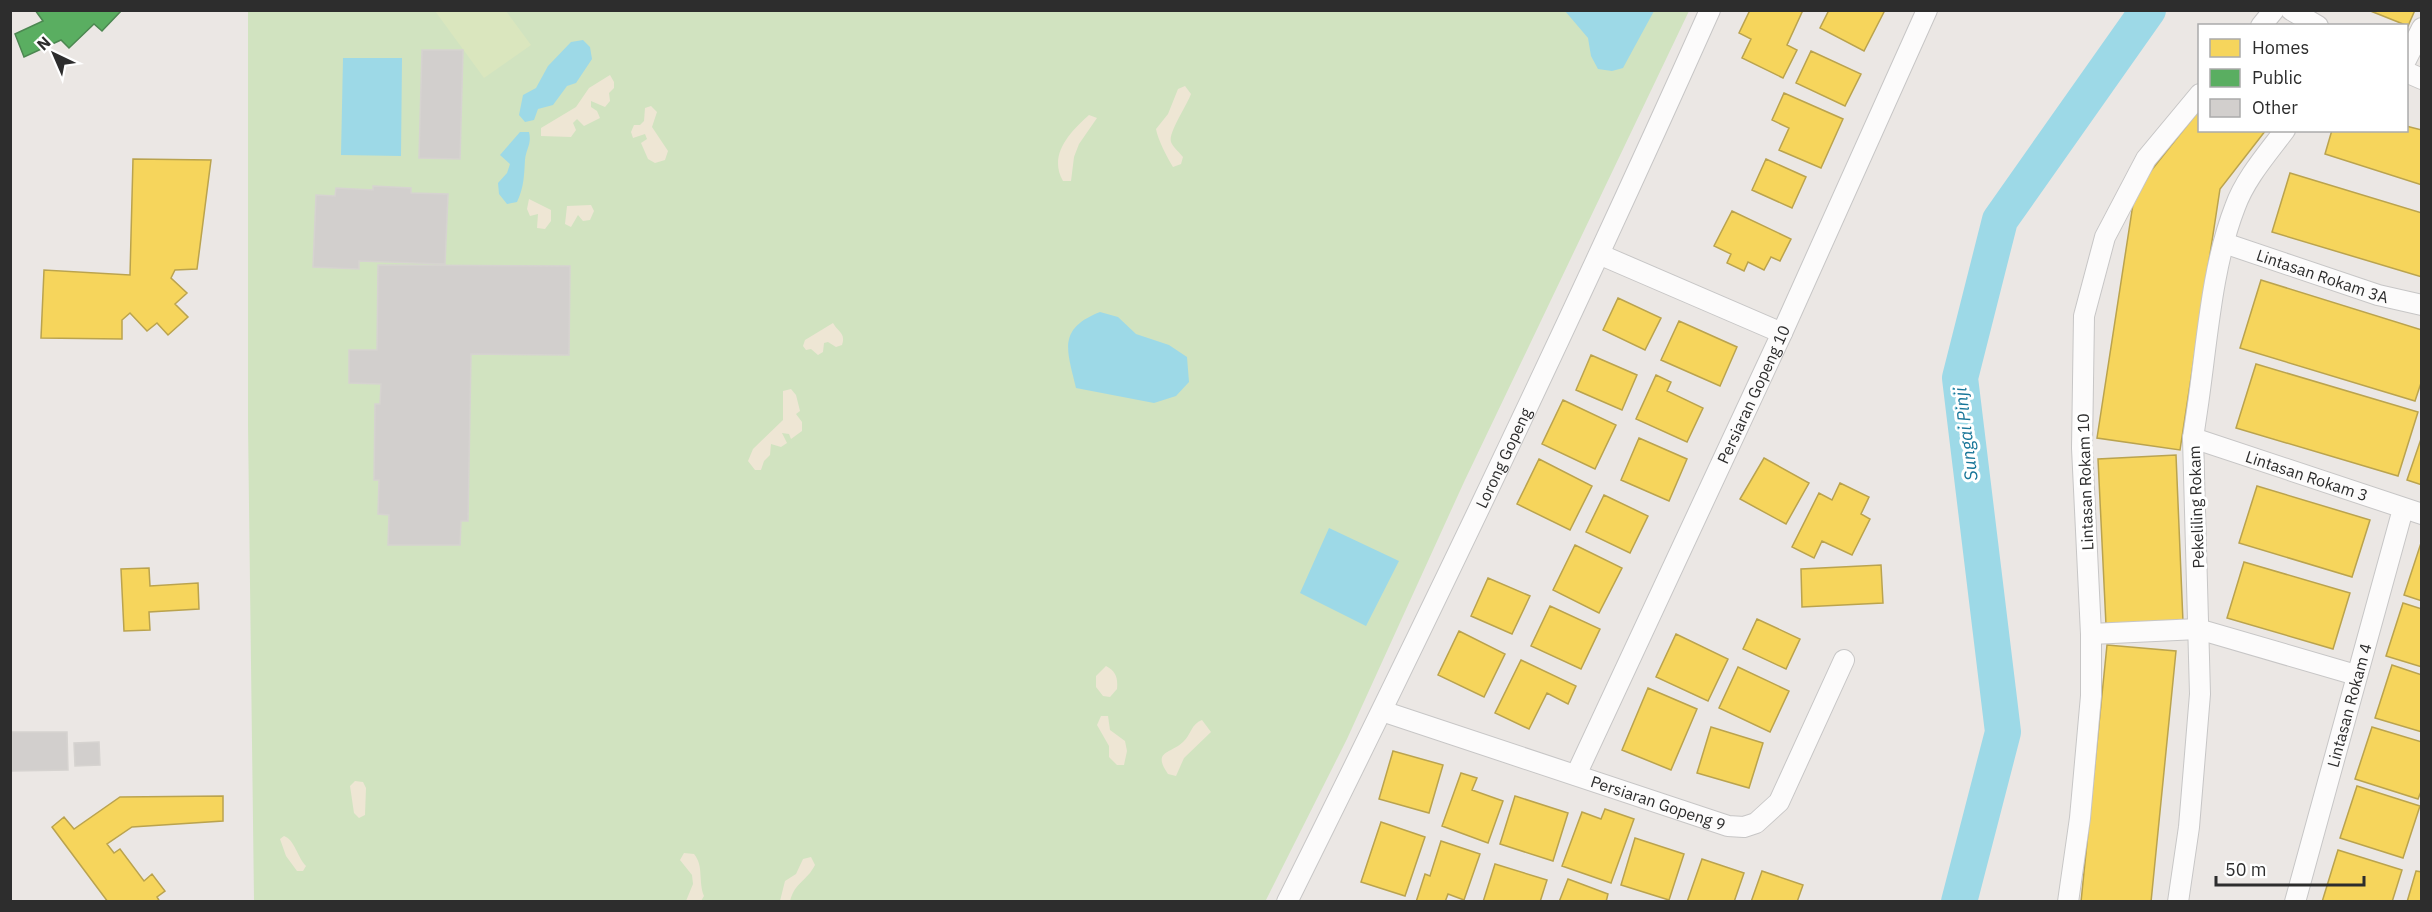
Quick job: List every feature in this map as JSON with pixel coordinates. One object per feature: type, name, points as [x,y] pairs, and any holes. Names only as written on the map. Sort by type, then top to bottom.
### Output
[{"type":"street","name":"Lorong Gopeng","points":[[1292,900],[1600,255],[1710,10]]},
{"type":"street","name":"Persiaran Gopeng 10","points":[[1576,776],[1782,333],[1927,10]]},
{"type":"street","points":[[2262,24],[2274,10]]},
{"type":"street","points":[[2291,10],[2315,24]]},
{"type":"street","points":[[2408,56],[2421,28]]},
{"type":"street","name":"Lintasan Rokam 10","points":[[2068,902],[2080,818],[2091,696],[2091,634],[2082,448],[2084,316],[2105,237],[2146,159],[2198,95]]},
{"type":"street","name":"Pekeliling Rokam","points":[[2182,900],[2200,694],[2193,438],[2224,243],[2235,206],[2248,180],[2284,132]]},
{"type":"street","name":"Lintasan Rokam 3A","points":[[2224,243],[2378,295],[2421,305]]},
{"type":"street","points":[[1600,255],[1782,333]]},
{"type":"street","name":"Lintasan Rokam 3","points":[[2193,438],[2412,512]]},
{"type":"street","name":"Lintasan Rokam 4","points":[[2295,902],[2356,675],[2412,512]]},
{"type":"street","points":[[2091,634],[2199,629],[2356,675]]},
{"type":"street","name":"Persiaran Gopeng 9","points":[[1382,711],[1728,826],[1744,827],[1756,823],[1779,802],[1844,660]]},
{"type":"green space","points":[[248,11],[1689,11],[1464,482],[1347,739],[1265,902],[254,901],[248,425]]},
{"type":"green space","points":[[435,11],[506,11],[531,45],[484,78]]},
{"type":"sand","points":[[610,75],[614,88],[609,93],[610,101],[605,107],[591,101],[591,107],[597,111],[600,118],[584,126],[577,119],[573,123],[576,130],[571,137],[541,136],[541,128],[576,107],[589,88]]},
{"type":"sand","points":[[1185,86],[1191,94],[1171,138],[1172,144],[1183,157],[1181,164],[1173,167],[1156,129],[1168,114],[1178,89]]},
{"type":"sand","points":[[651,106],[657,112],[652,127],[668,151],[665,160],[655,163],[648,159],[641,143],[647,139],[645,134],[633,138],[631,132],[634,125],[640,125],[644,121],[645,108]]},
{"type":"sand","points":[[1089,115],[1097,118],[1079,144],[1074,157],[1071,181],[1063,181],[1058,162],[1063,145],[1068,136]]},
{"type":"sand","points":[[529,199],[551,210],[551,221],[545,229],[537,228],[538,214],[530,216],[527,209]]},
{"type":"sand","points":[[591,205],[594,211],[590,220],[583,221],[578,215],[571,227],[565,224],[567,206]]},
{"type":"sand","points":[[833,323],[842,335],[842,345],[836,347],[828,342],[824,343],[823,352],[818,355],[811,349],[806,350],[803,346],[805,340]]},
{"type":"sand","points":[[791,389],[796,395],[800,411],[796,414],[802,422],[802,431],[791,439],[789,434],[782,433],[787,443],[781,447],[771,444],[770,455],[764,461],[761,470],[755,470],[748,461],[753,449],[783,420],[783,391]]},
{"type":"sand","points":[[1106,666],[1116,675],[1117,681],[1117,689],[1110,697],[1103,696],[1096,687],[1096,676]]},
{"type":"sand","points":[[1101,716],[1108,716],[1110,730],[1125,741],[1127,751],[1124,765],[1117,765],[1109,757],[1109,746],[1097,725]]},
{"type":"sand","points":[[1202,720],[1211,732],[1184,758],[1176,776],[1168,774],[1162,757],[1183,742],[1196,724]]},
{"type":"sand","points":[[355,781],[363,782],[366,788],[365,815],[359,818],[354,813],[350,786]]},
{"type":"sand","points":[[284,836],[291,841],[306,866],[303,871],[297,871],[286,856],[280,839]]},
{"type":"sand","points":[[684,853],[694,854],[699,864],[704,896],[701,901],[686,901],[693,884],[692,875],[680,860]]},
{"type":"sand","points":[[811,857],[815,865],[812,870],[795,890],[790,901],[780,901],[785,881],[796,874],[803,859]]},
{"type":"water","points":[[1565,11],[1654,11],[1623,68],[1612,71],[1598,69],[1591,56],[1588,38]]},
{"type":"water","points":[[583,40],[590,47],[592,59],[576,83],[567,86],[553,105],[538,109],[534,120],[525,122],[519,115],[523,95],[536,88],[548,66],[571,42]]},
{"type":"water","points":[[343,58],[402,58],[401,156],[341,155]]},
{"type":"water","points":[[520,132],[529,132],[530,136],[523,181],[517,202],[507,204],[499,194],[498,183],[507,173],[510,164],[500,155]]},
{"type":"water","points":[[1100,312],[1118,317],[1136,334],[1169,345],[1187,357],[1189,382],[1176,396],[1154,403],[1076,388],[1068,342],[1077,326]]},
{"type":"water","points":[[1329,528],[1399,561],[1366,626],[1300,593]]},
{"type":"building: Homes","points":[[1750,10],[1803,10],[1787,45],[1797,50],[1783,78],[1742,58],[1751,39],[1739,33]]},
{"type":"building: Homes","points":[[1829,10],[1885,10],[1864,51],[1820,28]]},
{"type":"building: Homes","points":[[2368,10],[2415,10],[2408,26],[2408,24]]},
{"type":"building: Homes","points":[[1811,51],[1861,74],[1845,106],[1796,83]]},
{"type":"building: Homes","points":[[1784,93],[1843,119],[1821,168],[1779,150],[1789,128],[1772,120]]},
{"type":"building: Homes","points":[[2198,112],[2198,132],[2264,132],[2220,189],[2180,450],[2097,438],[2135,191]]},
{"type":"building: Homes","points":[[2408,126],[2422,130],[2422,185],[2325,154],[2331,132],[2408,132]]},
{"type":"building: Homes","points":[[133,159],[211,160],[197,269],[175,270],[171,278],[187,293],[175,304],[188,317],[168,335],[157,323],[147,331],[130,313],[122,320],[122,339],[41,338],[44,270],[130,275]]},
{"type":"building: Homes","points":[[1766,159],[1806,177],[1792,208],[1752,190]]},
{"type":"building: Homes","points":[[2290,173],[2422,213],[2422,277],[2272,232]]},
{"type":"building: Homes","points":[[1732,211],[1791,239],[1780,261],[1771,257],[1764,270],[1748,262],[1744,271],[1727,263],[1731,254],[1714,246]]},
{"type":"building: Homes","points":[[2261,280],[2422,330],[2422,380],[2415,401],[2240,348]]},
{"type":"building: Homes","points":[[1618,298],[1661,318],[1645,350],[1603,330]]},
{"type":"building: Homes","points":[[1679,321],[1737,347],[1720,386],[1661,360]]},
{"type":"building: Homes","points":[[1591,355],[1637,375],[1622,410],[1576,390]]},
{"type":"building: Homes","points":[[2256,364],[2418,412],[2398,476],[2236,428]]},
{"type":"building: Homes","points":[[1656,375],[1671,382],[1667,391],[1703,408],[1687,442],[1636,419]]},
{"type":"building: Homes","points":[[1563,400],[1616,425],[1595,469],[1542,444]]},
{"type":"building: Homes","points":[[2422,436],[2422,485],[2407,480]]},
{"type":"building: Homes","points":[[1639,438],[1687,459],[1669,501],[1621,480]]},
{"type":"building: Homes","points":[[2176,455],[2183,622],[2106,625],[2098,459]]},
{"type":"building: Homes","points":[[1764,458],[1809,483],[1786,524],[1740,499]]},
{"type":"building: Homes","points":[[1539,459],[1592,486],[1570,530],[1517,504]]},
{"type":"building: Homes","points":[[1840,483],[1869,497],[1861,514],[1870,519],[1852,555],[1822,541],[1814,558],[1792,547],[1819,493],[1832,500]]},
{"type":"building: Homes","points":[[2257,486],[2370,520],[2352,577],[2239,543]]},
{"type":"building: Homes","points":[[1604,495],[1648,516],[1630,553],[1586,532]]},
{"type":"building: Homes","points":[[2422,543],[2422,601],[2404,595]]},
{"type":"building: Homes","points":[[1575,545],[1622,568],[1599,613],[1553,590]]},
{"type":"building: Homes","points":[[2244,562],[2350,593],[2333,649],[2227,618]]},
{"type":"building: Homes","points":[[1881,565],[1883,603],[1802,607],[1801,569]]},
{"type":"building: Homes","points":[[149,568],[150,586],[198,583],[199,609],[149,612],[150,630],[124,631],[121,569]]},
{"type":"building: Homes","points":[[1488,578],[1530,596],[1512,634],[1471,616]]},
{"type":"building: Homes","points":[[2403,603],[2422,609],[2422,667],[2386,656]]},
{"type":"building: Homes","points":[[1550,606],[1600,629],[1581,669],[1531,646]]},
{"type":"building: Homes","points":[[1757,619],[1800,639],[1786,669],[1743,649]]},
{"type":"building: Homes","points":[[1459,631],[1505,654],[1484,697],[1438,675]]},
{"type":"building: Homes","points":[[1676,634],[1728,659],[1708,701],[1656,677]]},
{"type":"building: Homes","points":[[2107,645],[2176,651],[2151,902],[2081,902]]},
{"type":"building: Homes","points":[[1521,660],[1576,686],[1568,704],[1547,693],[1529,729],[1495,713]]},
{"type":"building: Homes","points":[[2392,665],[2422,675],[2422,732],[2375,718]]},
{"type":"building: Homes","points":[[1738,667],[1789,691],[1770,732],[1719,708]]},
{"type":"building: Homes","points":[[1648,688],[1697,709],[1671,770],[1622,750]]},
{"type":"building: Homes","points":[[1711,727],[1763,743],[1749,788],[1697,773]]},
{"type":"building: Homes","points":[[2372,727],[2422,742],[2422,789],[2418,799],[2355,779]]},
{"type":"building: Homes","points":[[1393,751],[1443,765],[1429,813],[1379,799]]},
{"type":"building: Homes","points":[[1461,773],[1477,778],[1472,790],[1503,801],[1488,843],[1442,826]]},
{"type":"building: Homes","points":[[2357,786],[2420,806],[2403,858],[2340,838]]},
{"type":"building: Homes","points":[[223,796],[223,821],[132,827],[107,844],[114,853],[120,849],[144,881],[152,874],[165,891],[157,897],[160,902],[108,902],[52,827],[64,817],[74,829],[120,797]]},
{"type":"building: Homes","points":[[1515,796],[1568,813],[1553,861],[1500,844]]},
{"type":"building: Homes","points":[[1605,809],[1634,819],[1611,883],[1562,866],[1582,812],[1601,819]]},
{"type":"building: Homes","points":[[1381,822],[1425,837],[1405,896],[1361,882]]},
{"type":"building: Homes","points":[[1635,838],[1684,854],[1669,900],[1621,885]]},
{"type":"building: Homes","points":[[1441,841],[1480,854],[1464,900],[1448,894],[1445,902],[1416,902],[1425,874],[1430,876]]},
{"type":"building: Homes","points":[[2338,850],[2402,870],[2392,902],[2322,902]]},
{"type":"building: Homes","points":[[1702,859],[1744,873],[1734,902],[1687,902]]},
{"type":"building: Homes","points":[[1495,864],[1547,880],[1540,902],[1483,902]]},
{"type":"building: Homes","points":[[1762,871],[1803,885],[1797,902],[1751,902]]},
{"type":"building: Homes","points":[[2416,871],[2422,872],[2422,902],[2407,902]]},
{"type":"building: Homes","points":[[1568,879],[1608,894],[1606,902],[1559,902]]},
{"type":"building: Public","points":[[35,10],[122,10],[102,31],[94,24],[69,48],[61,40],[24,57],[15,34],[43,21]]},
{"type":"building: Other","points":[[422,50],[463,50],[460,159],[419,158]]},
{"type":"building: Other","points":[[373,186],[411,188],[411,193],[448,194],[445,264],[359,261],[359,269],[313,267],[316,195],[335,196],[336,188],[373,190]]},
{"type":"building: Other","points":[[378,265],[570,266],[569,355],[471,354],[468,521],[461,521],[460,545],[388,545],[389,515],[378,514],[379,480],[374,480],[375,404],[380,404],[381,384],[349,383],[349,350],[377,350]]},
{"type":"building: Other","points":[[12,732],[67,732],[68,770],[12,771]]},
{"type":"building: Other","points":[[99,742],[100,765],[75,766],[74,743]]},
{"type":"waterway","name":"Sungai Pinji","points":[[1959,902],[2003,732],[1960,378],[2000,220],[2148,10]]}]
